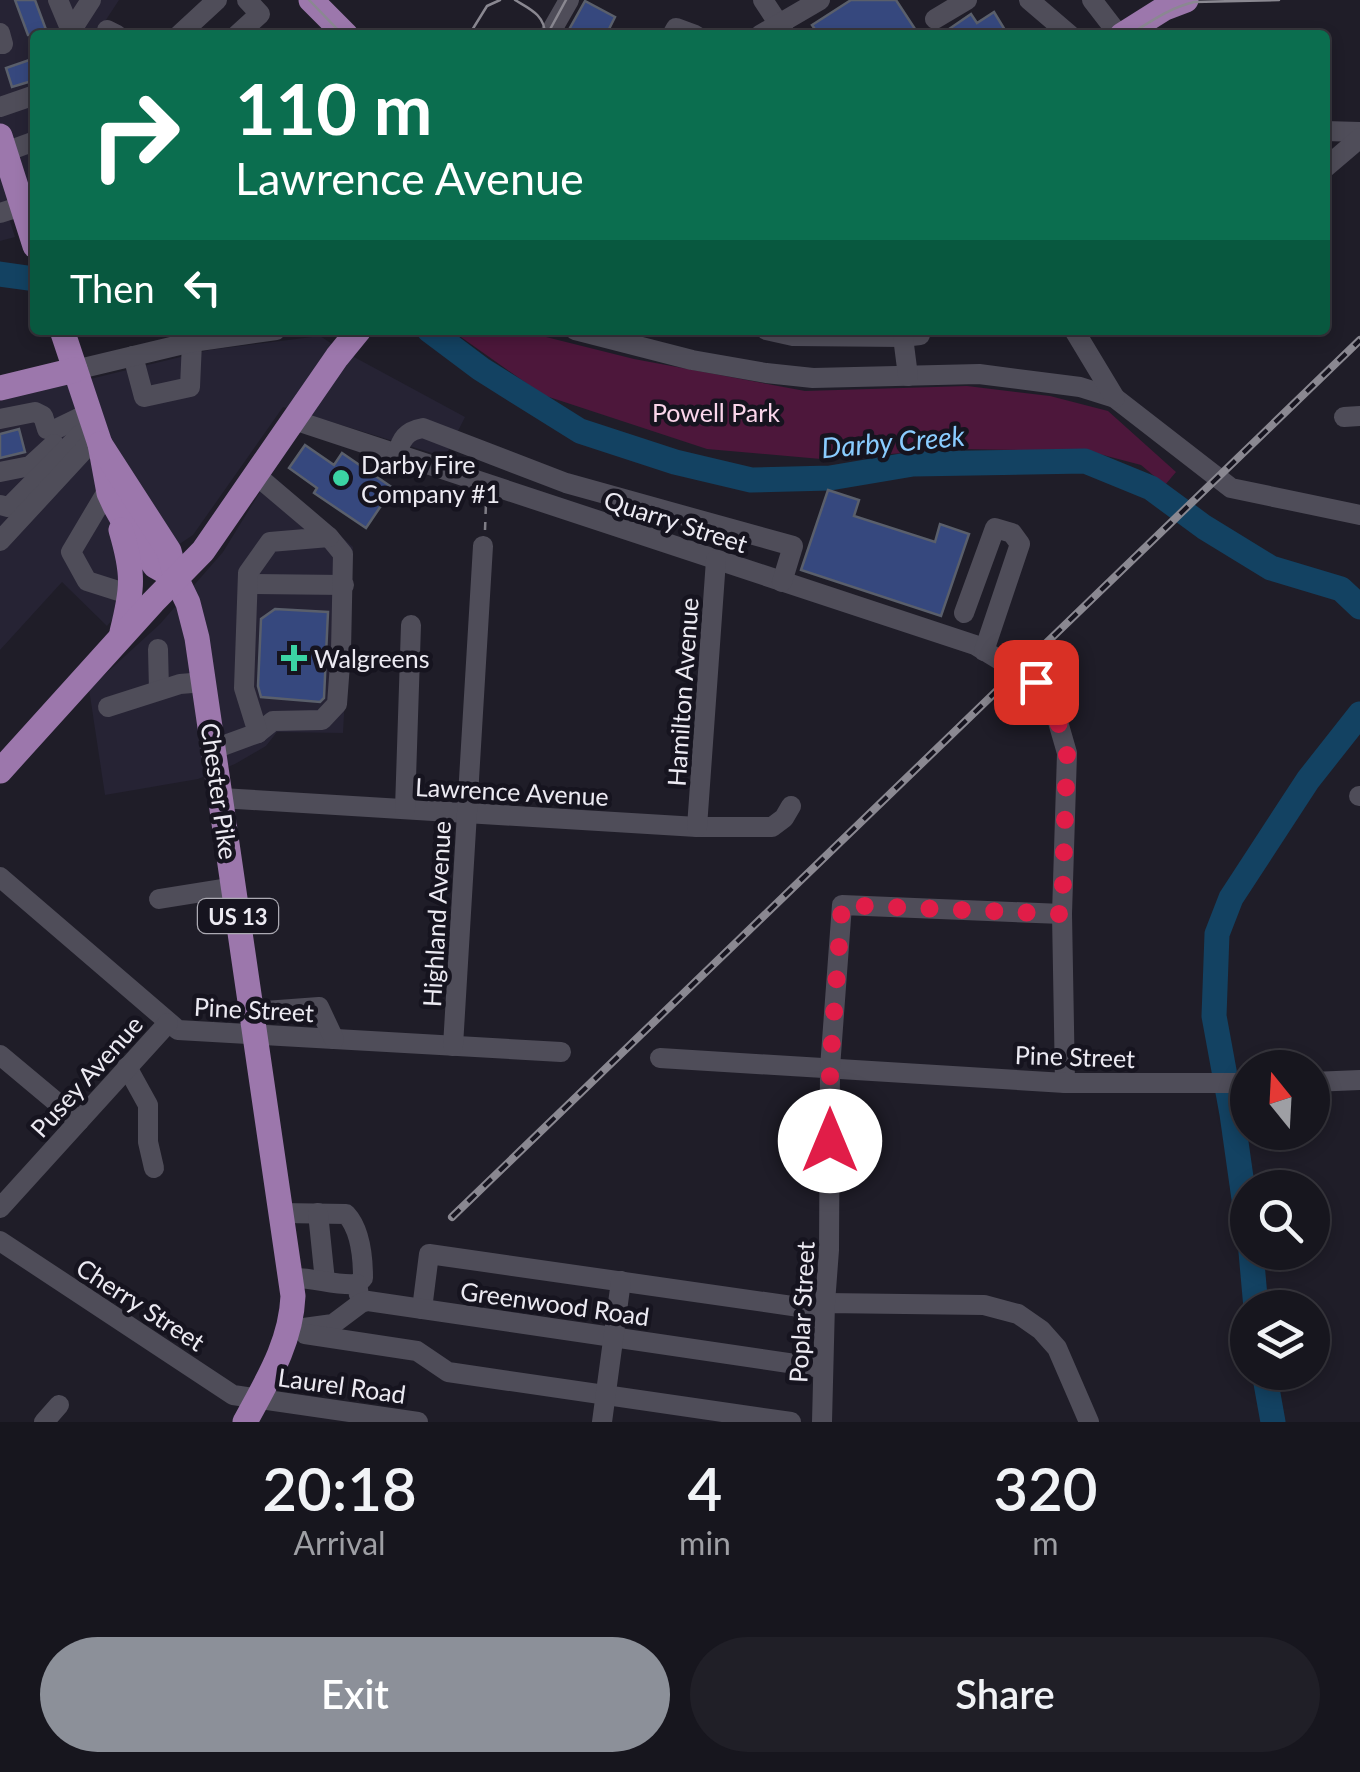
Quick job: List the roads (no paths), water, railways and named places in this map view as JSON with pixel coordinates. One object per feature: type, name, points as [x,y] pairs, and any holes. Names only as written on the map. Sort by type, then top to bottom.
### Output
[{"type":"main road","points":[[1128,30],[1183,0]]},
{"type":"main road","points":[[313,1],[341,30]]},
{"type":"main road","points":[[2,147],[20,211]]},
{"type":"main road","name":"US 13","points":[[64,335],[94,426],[112,497],[128,529],[156,566],[176,578]]},
{"type":"main road","points":[[0,770],[203,551],[355,335]]},
{"type":"main road","points":[[0,388],[75,370]]},
{"type":"main road","name":"US 13","points":[[94,426],[169,551],[176,578]]},
{"type":"main road","points":[[112,497],[131,564],[131,595],[120,638]]},
{"type":"main road","name":"Chester Pike","points":[[176,578],[192,614],[204,682],[291,1278],[289,1330],[245,1422]]},
{"type":"street","points":[[58,0],[71,30]]},
{"type":"street","points":[[72,30],[91,0]]},
{"type":"street","points":[[184,30],[216,0]]},
{"type":"street","points":[[242,30],[260,14],[247,0]]},
{"type":"street","points":[[552,30],[568,0]]},
{"type":"street","points":[[764,0],[783,29],[820,0]]},
{"type":"street","points":[[936,18],[967,0]]},
{"type":"street","points":[[1029,0],[1064,30]]},
{"type":"street","points":[[1092,0],[1116,30]]},
{"type":"street","points":[[0,33],[0,44]]},
{"type":"street","points":[[0,107],[30,98]]},
{"type":"street","points":[[1330,132],[1360,135]]},
{"type":"street","points":[[1330,163],[1360,135]]},
{"type":"street","points":[[2,147],[30,142]]},
{"type":"street","points":[[75,370],[225,335]]},
{"type":"street","points":[[790,376],[793,335]]},
{"type":"street","points":[[908,376],[911,335]]},
{"type":"street","points":[[1077,335],[1116,398],[1231,488],[1360,514]]},
{"type":"street","points":[[622,336],[692,360],[790,376],[978,374],[1080,387],[1116,398]]},
{"type":"street","points":[[133,356],[144,397],[190,387],[192,342]]},
{"type":"street","points":[[0,419],[35,412],[44,416],[47,429],[94,426]]},
{"type":"street","name":"Quarry Street","points":[[294,420],[975,645],[1036,682],[1054,708],[1067,753],[1062,914]]},
{"type":"street","points":[[0,472],[30,466],[64,434],[94,426]]},
{"type":"street","points":[[0,505],[12,504],[94,426]]},
{"type":"street","points":[[0,541],[94,426]]},
{"type":"street","points":[[396,455],[401,438],[423,428],[566,483],[793,546],[782,582]]},
{"type":"street","points":[[214,749],[258,733],[273,721],[322,720],[337,704],[343,554],[329,537],[256,475]]},
{"type":"street","points":[[558,508],[566,483]]},
{"type":"street","points":[[112,497],[88,522],[71,552],[88,582],[131,595]]},
{"type":"street","points":[[88,522],[123,536]]},
{"type":"street","points":[[964,613],[995,528],[1012,533],[1020,544],[984,650]]},
{"type":"street","points":[[258,733],[244,688],[248,573],[270,542],[329,537]]},
{"type":"street","name":"Highland Avenue","points":[[453,1046],[484,539]]},
{"type":"street","name":"Hamilton Avenue","points":[[698,826],[716,560]]},
{"type":"street","points":[[248,584],[344,585]]},
{"type":"street","points":[[405,809],[411,625]]},
{"type":"street","points":[[158,649],[159,690]]},
{"type":"street","points":[[108,708],[180,684],[204,682]]},
{"type":"street","name":"Lawrence Avenue","points":[[221,798],[772,828],[792,806]]},
{"type":"street","name":"Pine Street","points":[[0,877],[178,1030],[254,1023],[334,1039],[561,1052]]},
{"type":"street","points":[[159,898],[234,886]]},
{"type":"street","name":"Poplar Street","points":[[822,1422],[830,1250],[830,1068],[842,905],[1062,914]]},
{"type":"street","points":[[1062,914],[1065,1082]]},
{"type":"street","points":[[254,1023],[319,1008],[334,1039]]},
{"type":"street","name":"Pusey Avenue","points":[[0,1208],[168,1022]]},
{"type":"street","points":[[0,1055],[79,1121]]},
{"type":"street","name":"Pine Street","points":[[660,1058],[1065,1082],[1230,1083]]},
{"type":"street","points":[[128,1068],[148,1105],[148,1142],[154,1168]]},
{"type":"street","points":[[1330,1081],[1360,1080]]},
{"type":"street","points":[[282,1212],[346,1214],[355,1224],[363,1263],[359,1294],[333,1324],[289,1330]]},
{"type":"street","points":[[318,1213],[325,1282]]},
{"type":"street","name":"Cherry Street","points":[[0,1241],[232,1395],[258,1398]]},
{"type":"street","points":[[422,1309],[429,1254],[813,1309],[825,1303],[984,1305],[1018,1314],[1041,1330],[1057,1348],[1088,1422]]},
{"type":"street","name":"Greenwood Road","points":[[291,1278],[313,1278],[368,1301],[822,1368]]},
{"type":"street","points":[[602,1422],[620,1281]]},
{"type":"street","points":[[289,1330],[417,1352],[448,1372],[791,1422]]},
{"type":"street","name":"Laurel Road","points":[[258,1398],[360,1418],[418,1422]]},
{"type":"street","points":[[44,1422],[58,1406]]},
{"type":"waterway","name":"Darby Creek","points":[[0,274],[30,278]]},
{"type":"waterway","name":"Darby Creek","points":[[436,335],[481,369],[580,431],[675,462],[751,480],[830,478],[913,464],[1085,461],[1151,488],[1204,527],[1271,568],[1341,589],[1360,607]]},
{"type":"waterway","name":"Darby Creek","points":[[1240,1170],[1214,1016],[1217,934],[1231,898],[1308,780],[1360,714]]},
{"type":"waterway","name":"Darby Creek","points":[[1253,1270],[1254,1290]]},
{"type":"waterway","name":"Darby Creek","points":[[1267,1390],[1273,1422]]},
{"type":"tram line","points":[[309,0],[338,30]]},
{"type":"tram line","points":[[472,30],[487,6],[500,0]]},
{"type":"tram line","points":[[515,0],[539,18],[544,30]]},
{"type":"tram line","points":[[550,30],[566,0]]},
{"type":"tram line","points":[[1137,30],[1194,2],[1279,0]]},
{"type":"railway","points":[[452,1217],[1360,340]]},
{"type":"place","name":"Darby Fire Company #1","points":[[341,478]]},
{"type":"place","name":"Walgreens","points":[[294,658]]},
{"type":"park label","name":"Powell Park","points":[[716,412]]}]
